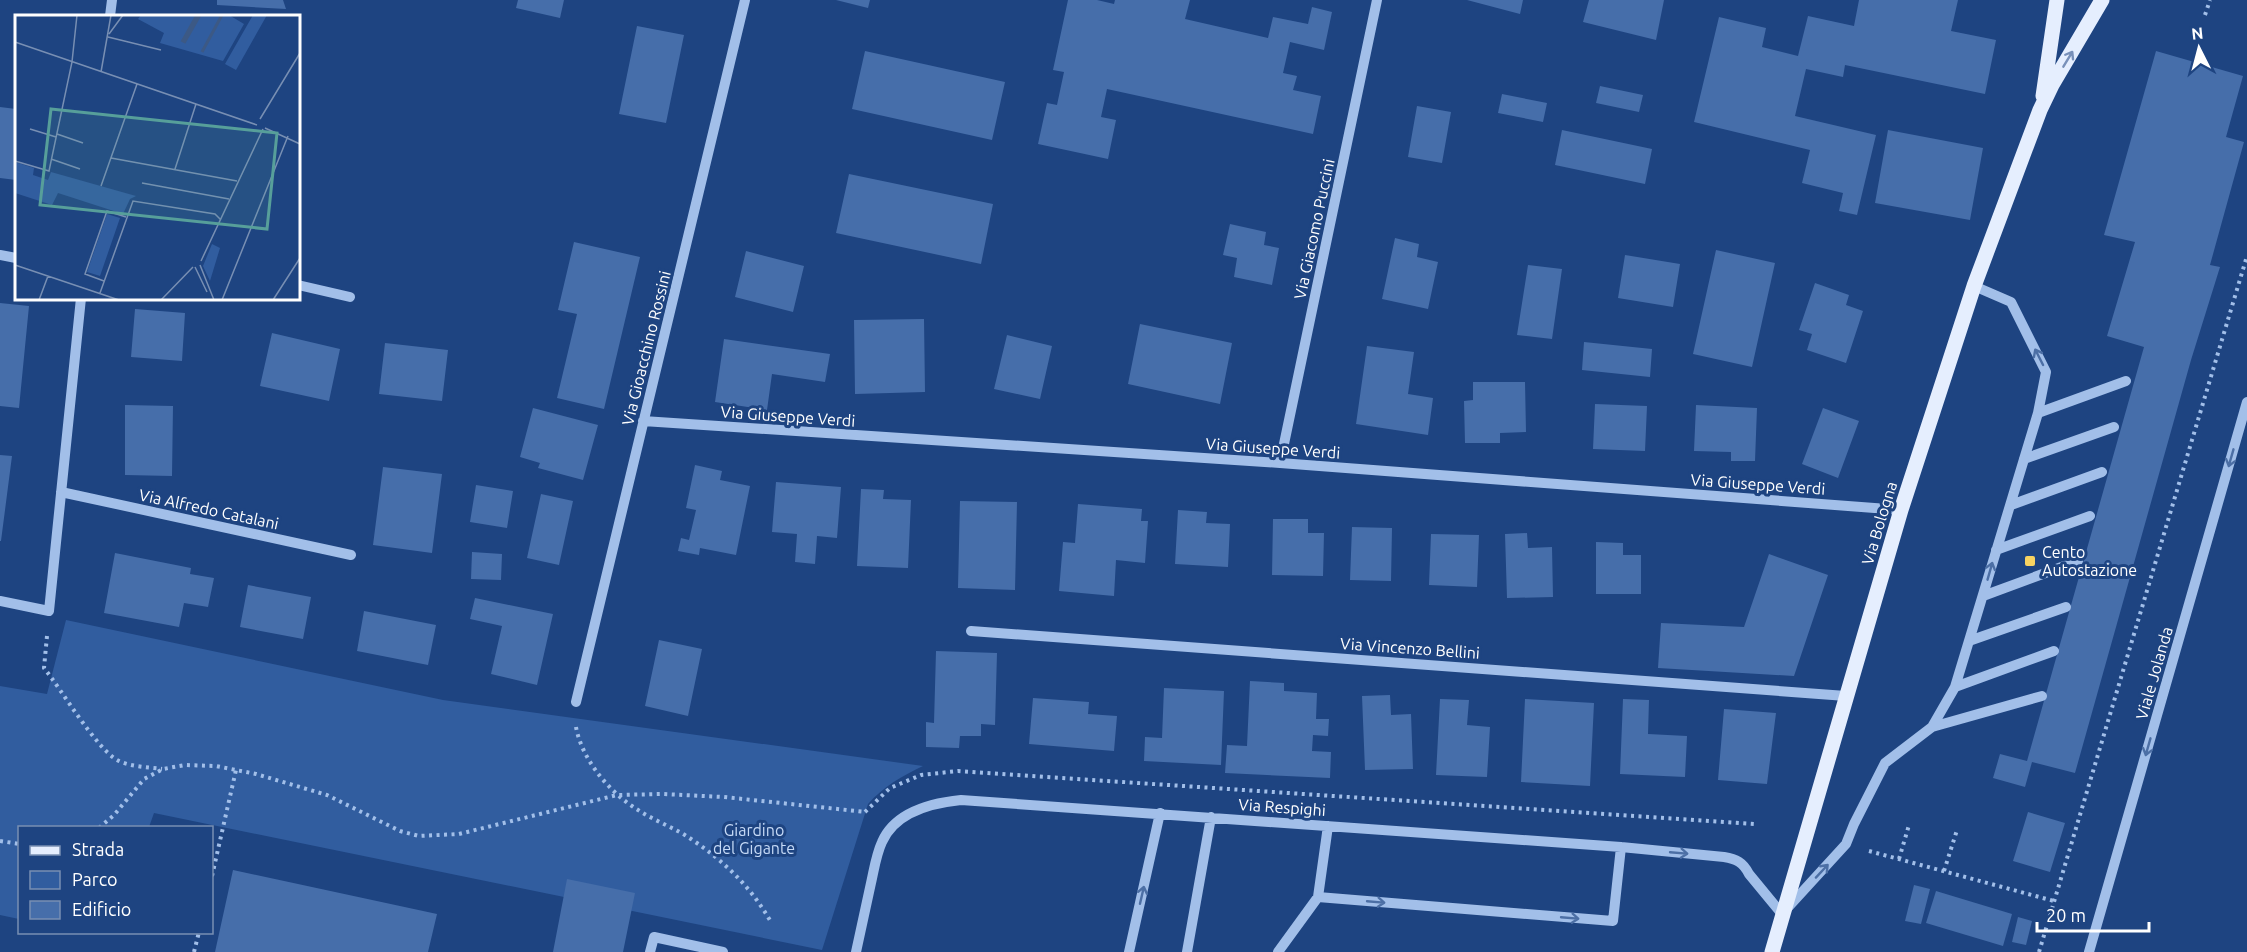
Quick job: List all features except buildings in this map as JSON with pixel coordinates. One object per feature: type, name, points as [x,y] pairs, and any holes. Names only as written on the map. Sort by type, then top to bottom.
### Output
[{"type":"main road","name":"Via Bologna","points":[[2040,110],[2057,0]]},
{"type":"main road","name":"Via Bologna","points":[[1772,952],[1901,510],[1974,286],[2040,110],[2052,85],[2102,0]]},
{"type":"street","points":[[110,15],[112,0]]},
{"type":"street","name":"Via Gioacchino Rossini","points":[[576,702],[745,0]]},
{"type":"street","name":"Via Giacomo Puccini","points":[[1280,463],[1377,0]]},
{"type":"street","points":[[0,255],[15,258]]},
{"type":"street","points":[[300,285],[350,297]]},
{"type":"street","points":[[1932,728],[1955,687],[2038,413],[2046,372],[2011,302],[1974,286]]},
{"type":"street","points":[[0,601],[48,611],[81,300]]},
{"type":"street","points":[[2038,413],[2126,381]]},
{"type":"street","name":"Viale Jolanda","points":[[2090,952],[2247,402]]},
{"type":"street","name":"Via Giuseppe Verdi","points":[[643,421],[1280,463],[1901,510]]},
{"type":"street","points":[[2024,459],[2114,427]]},
{"type":"street","points":[[2010,505],[2102,472]]},
{"type":"street","name":"Via Alfredo Catalani","points":[[61,492],[351,555]]},
{"type":"street","points":[[1996,550],[2090,516]]},
{"type":"street","points":[[1983,596],[2078,561]]},
{"type":"street","points":[[1969,641],[2066,607]]},
{"type":"street","name":"Via Vincenzo Bellini","points":[[971,631],[1846,696]]},
{"type":"street","points":[[1955,687],[2054,651]]},
{"type":"street","points":[[1782,914],[1846,844],[1885,763],[1932,728],[2042,696]]},
{"type":"street","name":"Via Respighi","points":[[856,952],[882,841],[891,827],[903,818],[932,804],[961,800],[1621,847],[1735,859],[1745,866],[1782,914]]},
{"type":"street","points":[[1129,952],[1160,813]]},
{"type":"street","points":[[1186,952],[1211,817]]},
{"type":"street","points":[[1278,952],[1317,897],[1328,825]]},
{"type":"street","points":[[1317,897],[1613,921],[1621,847]]},
{"type":"street","points":[[650,952],[654,937],[723,952]]},
{"type":"path","points":[[2205,15],[2210,0]]},
{"type":"path","points":[[2039,952],[2247,256]]},
{"type":"path","points":[[48,611],[44,668],[102,746],[116,760],[132,765],[163,769]]},
{"type":"path","points":[[576,702],[575,718],[580,746],[617,795],[711,853],[733,872],[759,900],[771,922]]},
{"type":"path","points":[[101,826],[114,815],[144,779],[163,769],[185,765],[216,766],[236,770],[327,795],[400,831],[419,836],[459,834],[617,795],[662,794],[724,797],[831,807],[903,818]]},
{"type":"path","points":[[213,872],[236,770]]},
{"type":"path","points":[[957,771],[1754,824]]},
{"type":"path","points":[[1899,859],[1909,825]]},
{"type":"path","points":[[1944,871],[1957,830]]},
{"type":"path","points":[[0,841],[18,844]]},
{"type":"path","points":[[1846,844],[2054,901]]},
{"type":"path","points":[[194,952],[199,934]]},
{"type":"green space","name":"Giardino del Gigante","points":[[66,620],[443,700],[923,766],[894,782],[868,804],[822,950],[154,813],[149,826],[18,826],[18,919],[0,915],[0,686],[47,694]]},
{"type":"place","name":"Cento Autostazione","points":[[2030,561]]}]
